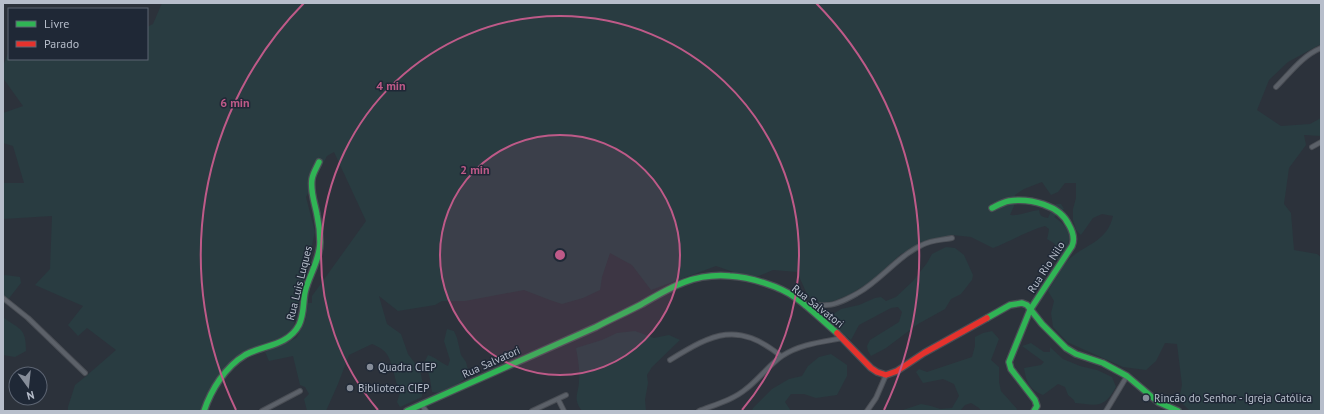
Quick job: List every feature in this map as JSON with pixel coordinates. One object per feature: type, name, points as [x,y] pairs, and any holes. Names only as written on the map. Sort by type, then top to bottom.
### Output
[{"type":"street","points":[[1276,87],[1305,57],[1321,48]]},
{"type":"street","points":[[1312,147],[1321,142]]},
{"type":"street","name":"Rua Luis Luques","points":[[204,411],[207,400],[222,376],[234,363],[244,356],[286,339],[297,330],[301,323],[306,292],[320,246],[318,217],[311,190],[314,172],[319,162]]},
{"type":"street","name":"Rua Rio Nilo","points":[[992,208],[1011,200],[1023,200],[1041,204],[1061,214],[1069,224],[1074,239],[1072,246],[1030,310],[1009,362],[1011,368],[1035,400],[1037,406],[1034,411]]},
{"type":"street","points":[[806,306],[814,304],[826,306],[840,302],[858,293],[877,280],[911,251],[922,244],[952,238]]},
{"type":"street","name":"Rua Salvatori","points":[[407,411],[597,326],[665,290],[686,281],[704,277],[730,276],[775,286],[795,297],[843,338],[871,368],[886,375]]},
{"type":"street","points":[[3,298],[28,318],[85,372]]},
{"type":"street","points":[[867,411],[876,398],[886,375],[897,371],[924,353],[1010,305],[1022,303],[1027,305],[1042,324],[1066,348],[1076,354],[1102,363],[1127,376],[1158,402],[1178,411]]},
{"type":"street","points":[[670,360],[706,339],[722,334],[736,335],[758,340],[781,356]]},
{"type":"street","points":[[699,411],[745,390],[781,356],[805,345],[843,338]]},
{"type":"street","points":[[1106,411],[1127,376]]},
{"type":"street","points":[[262,411],[300,391]]},
{"type":"street","points":[[532,411],[566,395]]},
{"type":"street","points":[[558,399],[564,411]]},
{"type":"street","points":[[421,404],[426,411]]},
{"type":"street","points":[[274,405],[276,411]]},
{"type":"green space","points":[[162,3],[1321,3],[1321,44],[1288,62],[1269,80],[1257,110],[1281,126],[1310,124],[1321,118],[1321,136],[1304,135],[1306,145],[1289,168],[1284,204],[1291,213],[1294,250],[1317,254],[1321,257],[1321,411],[1190,411],[1179,400],[1182,385],[1177,344],[1165,343],[1156,361],[1146,370],[1123,367],[1067,342],[1053,327],[1051,313],[1054,301],[1048,291],[1066,262],[1101,237],[1110,225],[1113,216],[1102,214],[1093,218],[1081,235],[1076,230],[1073,220],[1073,209],[1076,198],[1076,183],[1065,183],[1058,192],[1051,195],[1042,182],[1024,189],[1015,195],[1014,206],[1010,215],[1039,210],[1042,216],[1048,218],[1056,204],[1061,204],[1064,209],[1054,217],[1061,222],[1068,232],[1069,242],[1059,260],[1055,258],[1052,251],[1055,244],[1047,239],[1049,229],[1045,226],[993,248],[971,237],[952,235],[901,254],[873,280],[851,294],[831,302],[814,303],[807,294],[797,272],[773,270],[759,276],[745,276],[716,266],[651,290],[632,265],[610,253],[602,277],[600,290],[583,298],[562,304],[524,290],[465,301],[442,301],[435,305],[398,311],[379,296],[387,324],[401,334],[408,354],[420,370],[423,384],[422,397],[400,407],[397,402],[400,393],[389,357],[383,350],[372,344],[349,355],[326,411],[307,411],[304,399],[309,394],[305,387],[300,385],[293,356],[269,361],[265,352],[296,338],[305,322],[308,303],[312,303],[312,296],[366,221],[334,152],[327,156],[306,197],[315,232],[293,331],[288,335],[234,358],[219,376],[202,411],[68,411],[75,385],[116,350],[87,328],[78,336],[68,325],[83,306],[35,285],[50,269],[52,216],[3,219],[3,183],[24,183],[13,146],[3,143],[3,113],[23,106],[3,78],[3,66],[8,54],[8,60],[148,60],[148,26],[153,24]]},
{"type":"green space","points":[[946,247],[955,248],[964,255],[973,275],[972,280],[961,294],[951,299],[945,309],[918,324],[886,348],[871,356],[867,346],[870,340],[899,322],[902,312],[898,307],[891,308],[859,325],[851,340],[832,324],[829,317],[841,309],[859,305],[875,298],[881,297],[886,301],[896,297],[913,281],[932,254]]},
{"type":"green space","points":[[3,276],[20,277],[21,283],[3,306]]},
{"type":"green space","points":[[3,317],[20,330],[25,337],[26,351],[15,357],[3,355]]},
{"type":"green space","points":[[447,329],[454,331],[461,355],[466,362],[469,374],[460,383],[450,389],[438,393],[432,392],[425,361],[428,355],[448,366],[450,360],[444,341]]},
{"type":"green space","points":[[635,331],[654,338],[669,335],[680,340],[652,367],[647,375],[648,383],[645,400],[646,411],[582,411],[577,403],[579,372],[576,348],[602,340],[617,333]]},
{"type":"green space","points":[[992,331],[999,339],[991,360],[999,367],[999,382],[1001,391],[1017,409],[1016,411],[981,411],[971,403],[965,405],[960,411],[900,411],[921,404],[940,409],[952,408],[959,396],[954,384],[943,379],[923,383],[916,372],[919,369],[927,372],[972,357],[975,346],[975,337]]},
{"type":"green space","points":[[1031,343],[1044,352],[1050,352],[1050,347],[1063,359],[1080,366],[1097,370],[1112,377],[1116,387],[1112,394],[1104,402],[1094,405],[1075,403],[1074,400],[1068,395],[1065,387],[1058,384],[1043,395],[1035,391],[1029,385],[1024,368],[1041,365],[1044,362],[1022,346]]},
{"type":"green space","points":[[831,354],[847,365],[847,376],[837,395],[816,398],[804,394],[791,394],[785,402],[791,411],[752,411],[753,408],[772,389],[789,379],[802,376],[808,366],[819,357]]},
{"type":"traffic: fast","points":[[204,411],[215,387],[231,366],[245,355],[282,341],[294,332],[301,321],[305,292],[320,249],[318,218],[312,193],[312,179],[319,162]]},
{"type":"traffic: fast","points":[[992,208],[1005,202],[1017,200],[1044,204],[1059,212],[1065,218],[1073,236],[1072,246],[1030,310],[1009,362],[1011,369],[1035,400],[1037,406],[1034,411]]},
{"type":"traffic: fast","points":[[407,411],[596,327],[683,282],[705,277],[738,277],[755,280],[782,290],[801,302],[837,333]]},
{"type":"traffic: fast","points":[[987,318],[1010,305],[1022,303],[1027,305],[1042,324],[1066,348],[1076,354],[1103,363],[1127,376],[1158,402],[1178,411]]},
{"type":"traffic: jam","points":[[837,333],[871,368],[886,375],[897,371],[924,353],[987,318]]},
{"type":"place","name":"Quadra CIEP","points":[[370,367]]},
{"type":"place","name":"Biblioteca CIEP","points":[[350,388]]},
{"type":"place","name":"Rincão do Senhor - Igreja Católica","points":[[1146,398]]}]
